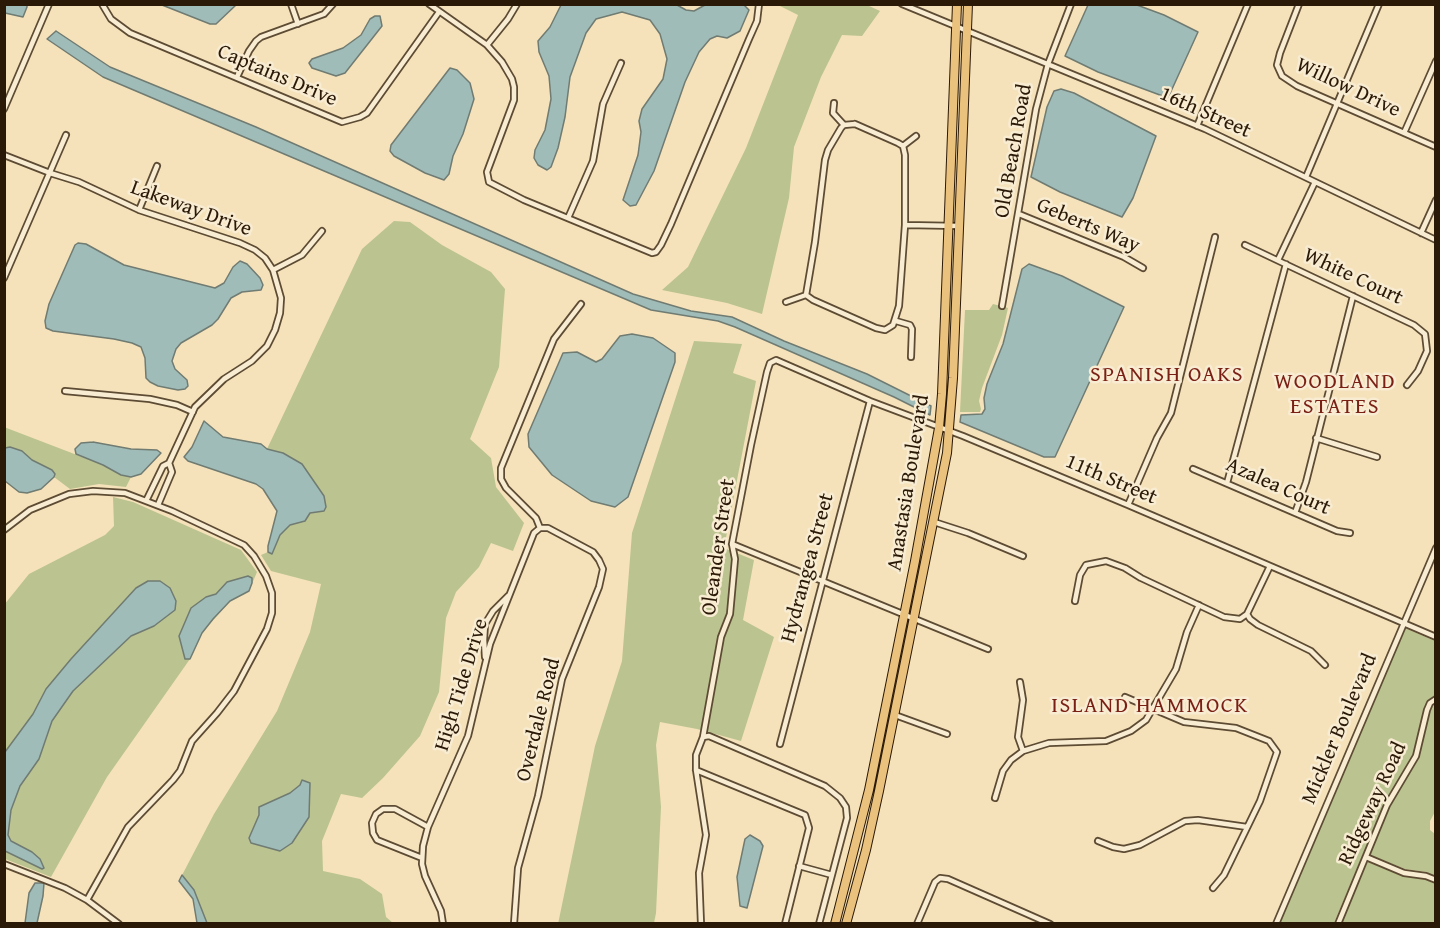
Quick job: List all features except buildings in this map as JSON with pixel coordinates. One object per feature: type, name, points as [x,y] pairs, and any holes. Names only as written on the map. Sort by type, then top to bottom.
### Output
[{"type":"main road","name":"Anastasia Boulevard","points":[[835,924],[869,790],[939,428],[957,4]]},
{"type":"main road","name":"Anastasia Boulevard","points":[[846,924],[866,850],[895,716],[934,522],[949,431],[968,4]]},
{"type":"street","points":[[4,109],[49,4]]},
{"type":"street","name":"Captains Drive","points":[[102,4],[111,19],[130,33],[342,122],[349,122],[360,117],[374,104],[439,12]]},
{"type":"street","points":[[291,4],[298,24]]},
{"type":"street","points":[[237,77],[249,51],[261,37],[324,14],[333,4]]},
{"type":"street","points":[[429,4],[487,45],[502,62],[514,87],[512,108],[486,172],[492,186],[645,252],[656,252],[670,224],[750,39],[757,21],[759,4]]},
{"type":"street","points":[[487,45],[517,4]]},
{"type":"street","name":"16th Street","points":[[902,4],[1197,126],[1436,240]]},
{"type":"street","name":"Old Beach Road","points":[[1002,306],[1036,109],[1048,64],[1071,4]]},
{"type":"street","points":[[1197,126],[1248,4]]},
{"type":"street","name":"Willow Drive","points":[[1299,4],[1280,53],[1279,71],[1288,81],[1436,147]]},
{"type":"street","points":[[1306,177],[1379,4]]},
{"type":"street","points":[[1404,133],[1436,61]]},
{"type":"street","points":[[568,218],[592,161],[603,104],[621,63]]},
{"type":"street","points":[[834,103],[833,113],[844,125]]},
{"type":"street","points":[[806,295],[825,160],[832,141],[844,125],[855,124],[903,146]]},
{"type":"street","points":[[4,278],[66,135]]},
{"type":"street","points":[[903,146],[916,136]]},
{"type":"street","points":[[806,295],[876,328],[885,330],[896,321],[905,225],[906,176],[903,146]]},
{"type":"street","name":"Lakeway Drive","points":[[4,154],[79,182],[139,210],[240,243],[265,258],[273,270],[281,298],[280,313],[267,346],[252,361],[224,379],[193,412],[169,463],[163,466],[146,501]]},
{"type":"street","points":[[139,210],[157,166]]},
{"type":"street","points":[[1278,260],[1315,182]]},
{"type":"street","points":[[1421,233],[1436,200]]},
{"type":"street","name":"Geberts Way","points":[[1019,214],[1124,257],[1143,268]]},
{"type":"street","points":[[905,225],[959,226]]},
{"type":"street","points":[[273,270],[302,255],[322,231]]},
{"type":"street","points":[[1128,506],[1157,438],[1171,413],[1215,237]]},
{"type":"street","name":"White Court","points":[[1245,246],[1403,319],[1425,334],[1427,351],[1418,371],[1407,385]]},
{"type":"street","points":[[1227,483],[1286,264]]},
{"type":"street","points":[[786,302],[806,295]]},
{"type":"street","points":[[1295,513],[1306,482],[1353,296]]},
{"type":"street","points":[[540,528],[536,518],[506,488],[501,479],[501,468],[554,339],[580,304]]},
{"type":"street","points":[[896,321],[910,325],[912,329],[911,357]]},
{"type":"street","name":"11th Street","points":[[772,362],[776,360],[870,401],[949,431],[1436,637]]},
{"type":"street","name":"Oleander Street","points":[[696,770],[696,755],[703,737],[721,637],[730,614],[735,559],[732,544],[764,385],[772,362]]},
{"type":"street","points":[[65,392],[150,399],[177,405],[193,412]]},
{"type":"street","name":"Hydrangea Street","points":[[780,744],[870,401]]},
{"type":"street","points":[[1316,438],[1377,457]]},
{"type":"street","name":"Lakeway Drive","points":[[158,505],[172,472],[169,463]]},
{"type":"street","name":"Azalea Court","points":[[1193,469],[1337,531],[1350,533]]},
{"type":"street","points":[[4,530],[30,510],[69,494],[106,490],[125,493],[158,505],[244,545],[261,567],[272,593],[272,613],[267,629],[234,691],[192,741],[180,771],[173,780],[128,827],[87,900]]},
{"type":"street","points":[[934,522],[968,533],[1023,556]]},
{"type":"street","name":"High Tide Drive","points":[[443,924],[441,911],[425,876],[423,846],[428,826],[468,736],[490,644],[534,533],[540,528]]},
{"type":"street","name":"Overdale Road","points":[[514,924],[518,868],[538,796],[562,679],[599,587],[603,569],[593,552],[548,528],[540,528]]},
{"type":"street","points":[[732,544],[988,649]]},
{"type":"street","name":"Mickler Boulevard","points":[[1276,924],[1436,548]]},
{"type":"street","points":[[1075,601],[1080,575],[1086,565],[1106,561],[1125,568],[1141,578],[1224,617],[1240,619],[1247,614],[1270,566]]},
{"type":"street","points":[[486,661],[485,624],[493,611],[510,594]]},
{"type":"street","points":[[995,798],[1006,765],[1023,751],[1049,743],[1106,741],[1121,736],[1146,720],[1176,669],[1187,632],[1199,605]]},
{"type":"street","points":[[1247,614],[1258,625],[1311,651],[1325,665]]},
{"type":"street","points":[[1020,682],[1023,700],[1018,737],[1023,751]]},
{"type":"street","points":[[1125,697],[1184,722],[1236,728],[1269,741],[1277,752],[1260,801],[1224,875],[1213,888]]},
{"type":"street","name":"Ridgeway Road","points":[[1338,924],[1387,805],[1416,756],[1427,710],[1436,699]]},
{"type":"street","points":[[895,716],[947,734]]},
{"type":"street","points":[[703,737],[709,736],[825,786],[840,798],[846,807],[847,818],[819,924]]},
{"type":"street","points":[[696,770],[805,815],[809,828],[784,924]]},
{"type":"street","points":[[696,770],[706,835],[699,873],[701,924]]},
{"type":"street","points":[[699,785],[709,776]]},
{"type":"street","points":[[422,858],[377,840],[373,833],[372,823],[376,814],[383,809],[395,809],[428,826]]},
{"type":"street","points":[[1098,841],[1124,849],[1140,845],[1185,821],[1198,820],[1247,827]]},
{"type":"street","points":[[1366,857],[1404,873],[1436,880]]},
{"type":"street","points":[[4,864],[53,882],[87,900],[119,924]]},
{"type":"street","points":[[799,867],[832,875]]},
{"type":"street","points":[[917,924],[935,882],[940,878],[948,879],[1050,924]]},
{"type":"green space","points":[[778,5],[867,5],[880,11],[862,36],[842,35],[821,77],[794,147],[789,198],[762,314],[727,303],[662,290],[688,267],[746,148],[798,15]]},
{"type":"green space","points":[[394,221],[410,222],[442,245],[491,272],[505,289],[499,367],[470,439],[491,458],[496,487],[524,523],[513,551],[491,543],[479,567],[456,592],[446,618],[439,692],[420,736],[362,798],[341,794],[322,841],[323,871],[360,879],[382,894],[386,917],[393,923],[197,923],[193,899],[179,881],[214,814],[277,711],[310,632],[321,584],[271,571],[261,555],[268,552],[271,554],[280,535],[290,524],[267,449],[362,249]]},
{"type":"green space","points":[[993,304],[1008,308],[1002,335],[982,388],[979,401],[981,409],[980,412],[960,412],[965,310],[989,310]]},
{"type":"green space","points":[[694,341],[742,344],[733,373],[756,381],[724,548],[754,560],[743,620],[774,637],[741,741],[660,722],[656,745],[661,807],[654,923],[558,924],[595,746],[622,661],[632,533]]},
{"type":"green space","points":[[4,427],[103,465],[121,475],[131,477],[126,487],[99,484],[70,489],[54,477],[41,489],[27,493],[19,492],[5,481]]},
{"type":"green space","points":[[113,497],[133,502],[241,550],[257,572],[249,591],[230,601],[202,633],[190,659],[107,777],[51,877],[5,859],[4,605],[29,574],[105,535],[114,526]]},
{"type":"green space","points":[[1405,628],[1435,641],[1435,695],[1427,702],[1413,755],[1384,804],[1334,923],[1279,924]]},
{"type":"green space","points":[[1435,702],[1436,810],[1430,821],[1430,830],[1435,834],[1435,876],[1426,872],[1405,869],[1370,855],[1390,806],[1419,757],[1430,711]]},
{"type":"green space","points":[[1368,861],[1403,876],[1424,879],[1435,884],[1435,923],[1341,924]]},
{"type":"water","points":[[236,4],[216,24],[210,24],[162,5]]},
{"type":"water","points":[[4,5],[27,5],[27,7],[23,17],[5,13]]},
{"type":"water","points":[[561,5],[677,5],[694,11],[705,5],[744,5],[749,10],[740,31],[727,38],[717,36],[710,39],[699,52],[685,82],[654,171],[636,205],[630,206],[623,200],[638,155],[641,132],[639,121],[642,109],[663,79],[667,59],[660,34],[650,20],[622,12],[596,19],[586,33],[570,77],[565,117],[551,167],[547,170],[538,165],[534,158],[535,150],[545,130],[551,99],[549,76],[539,52],[538,41],[550,27]]},
{"type":"water","points":[[1088,5],[1137,5],[1198,32],[1168,98],[1098,72],[1065,56]]},
{"type":"water","points":[[380,16],[382,26],[345,73],[336,76],[312,68],[309,63],[312,59],[343,48],[361,35],[370,19]]},
{"type":"water","points":[[56,31],[110,67],[256,127],[633,294],[691,311],[732,317],[784,341],[867,374],[931,406],[930,415],[735,327],[718,321],[651,310],[103,77],[47,39]]},
{"type":"water","points":[[450,68],[457,70],[470,83],[474,99],[453,156],[449,174],[444,180],[425,173],[394,156],[390,151],[391,145]]},
{"type":"water","points":[[1061,89],[1074,93],[1156,136],[1133,198],[1122,217],[1060,192],[1031,177],[1047,107],[1054,91]]},
{"type":"water","points":[[86,244],[124,265],[215,288],[224,283],[233,267],[240,261],[247,264],[260,278],[263,285],[261,290],[242,292],[231,298],[212,325],[181,343],[176,349],[172,361],[175,369],[187,380],[188,386],[185,389],[158,386],[146,378],[145,358],[141,347],[114,339],[53,331],[46,328],[45,321],[49,304],[75,245]]},
{"type":"water","points":[[1029,264],[1062,276],[1124,307],[1055,457],[1044,457],[960,422],[961,415],[982,414],[985,409],[984,398],[987,384],[1003,344],[1022,269]]},
{"type":"water","points":[[632,334],[653,338],[675,353],[675,362],[628,497],[615,507],[591,501],[552,475],[529,447],[528,434],[563,353],[577,352],[596,362],[602,359],[620,336]]},
{"type":"water","points":[[204,421],[223,437],[261,444],[267,449],[283,453],[302,464],[324,496],[326,507],[324,511],[310,513],[305,521],[290,525],[280,535],[272,554],[268,552],[277,511],[263,489],[256,484],[188,461],[184,457],[192,447]]},
{"type":"water","points":[[93,442],[131,449],[157,450],[161,453],[141,474],[131,477],[121,475],[76,454],[75,449],[81,443]]},
{"type":"water","points":[[10,447],[22,451],[32,460],[52,470],[54,477],[41,489],[27,493],[19,492],[5,481],[5,448]]},
{"type":"water","points":[[248,576],[252,578],[249,591],[230,601],[213,619],[202,633],[190,659],[185,659],[179,636],[191,608],[206,597],[216,594],[227,582]]},
{"type":"water","points":[[148,581],[160,581],[170,588],[176,601],[175,610],[154,626],[131,636],[73,691],[52,721],[39,759],[20,786],[11,810],[8,835],[11,841],[40,859],[44,868],[42,869],[5,851],[5,752],[33,714],[46,689],[71,659],[136,588]]},
{"type":"water","points":[[302,780],[310,783],[309,817],[292,843],[280,851],[251,843],[249,838],[259,815],[259,807],[290,793],[300,785]]},
{"type":"water","points":[[750,835],[760,841],[763,846],[747,908],[740,906],[737,877],[745,839]]},
{"type":"water","points":[[182,875],[194,890],[207,923],[197,923],[193,899],[179,881]]},
{"type":"water","points":[[35,883],[44,883],[37,923],[25,923],[29,893]]},
{"type":"district","name":"SPANISH OAKS","points":[[1167,375]]},
{"type":"district","name":"WOODLAND ESTATES","points":[[1335,394]]},
{"type":"district","name":"ISLAND HAMMOCK","points":[[1150,706]]}]
